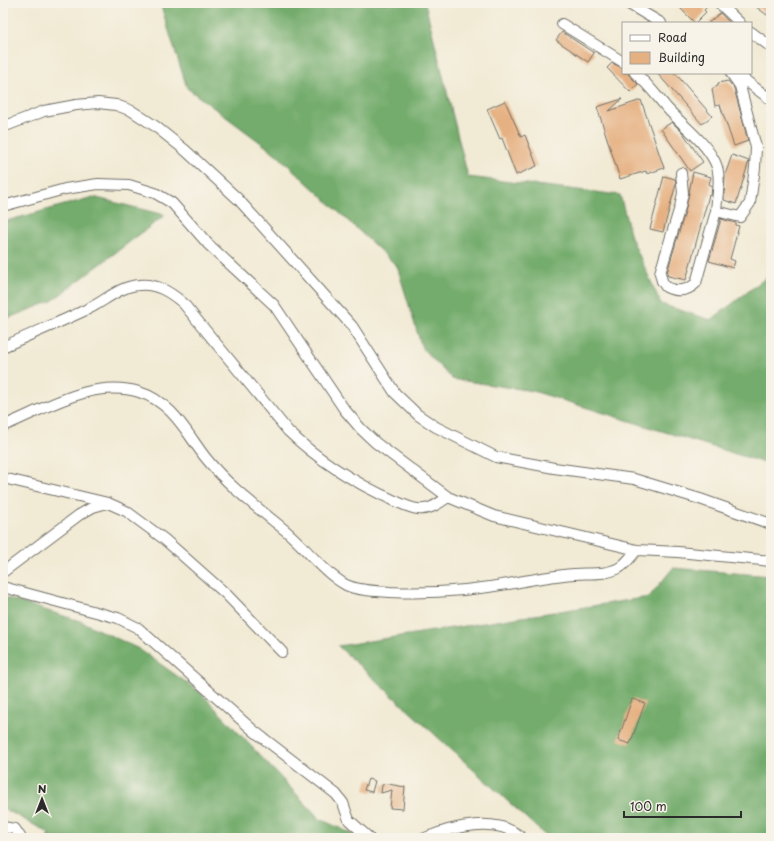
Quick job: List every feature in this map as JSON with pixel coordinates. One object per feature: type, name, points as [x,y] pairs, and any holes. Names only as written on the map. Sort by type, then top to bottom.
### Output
[{"type":"street","points":[[627,3],[659,22]]},
{"type":"street","points":[[719,3],[739,22]]},
{"type":"street","points":[[562,24],[622,61]]},
{"type":"street","points":[[752,33],[771,47]]},
{"type":"street","points":[[636,74],[646,82],[667,108],[695,136],[715,162],[718,185],[716,211],[696,283],[690,289],[682,290],[666,287],[662,281],[660,273],[683,193],[681,172]]},
{"type":"street","points":[[716,211],[740,217],[744,213],[750,203],[755,168],[756,147],[754,134],[740,86],[732,74]]},
{"type":"street","points":[[737,74],[771,100]]},
{"type":"street","points":[[3,127],[44,111],[76,105],[98,103],[116,105],[132,111],[155,126],[185,150],[238,199],[352,326],[395,393],[418,415],[436,427],[496,457],[554,468],[634,479],[700,499],[771,524]]},
{"type":"street","points":[[3,206],[65,189],[98,184],[129,185],[155,193],[172,203],[208,244],[274,305],[344,409],[361,429],[376,443],[448,497],[494,516],[637,550],[678,552],[771,561]]},
{"type":"street","points":[[3,347],[81,312],[127,287],[151,285],[174,296],[183,303],[288,431],[320,460],[379,494],[418,510],[435,506],[448,497]]},
{"type":"street","points":[[3,426],[54,404],[97,390],[113,388],[124,389],[148,395],[166,406],[205,457],[240,495],[289,534],[338,579],[357,589],[407,593],[437,593],[536,579],[603,573],[618,568],[637,550]]},
{"type":"street","points":[[3,478],[108,503],[126,511],[164,539],[226,594],[282,652]]},
{"type":"street","points":[[3,572],[79,515],[93,507],[108,503]]},
{"type":"street","points":[[3,587],[118,618],[138,628],[254,731],[336,794],[343,803],[349,820],[369,838]]},
{"type":"street","points":[[425,838],[449,829],[478,824],[506,829],[522,838]]},
{"type":"street","points":[[3,827],[15,829],[21,838]]},
{"type":"green space","points":[[160,3],[425,3],[468,177],[620,195],[631,237],[661,304],[711,320],[771,274],[771,465],[533,391],[452,379],[422,348],[397,266],[276,154],[187,88]]},
{"type":"green space","points":[[93,197],[165,215],[52,301],[3,320],[3,222]]},
{"type":"green space","points":[[673,568],[771,576],[771,838],[548,838],[338,646],[649,597]]},
{"type":"green space","points":[[3,597],[80,621],[139,649],[200,692],[320,819],[361,838],[47,838],[49,833],[3,808]]},
{"type":"building","points":[[675,3],[711,3],[704,10],[706,12],[696,22],[694,22]]},
{"type":"building","points":[[751,3],[771,3],[771,18]]},
{"type":"building","points":[[720,13],[729,22],[709,22]]},
{"type":"building","points":[[562,32],[594,53],[588,62],[556,40]]},
{"type":"building","points":[[612,63],[622,68],[622,74],[628,74],[638,84],[630,92],[607,68]]},
{"type":"building","points":[[658,74],[676,74],[712,116],[702,124]]},
{"type":"building","points":[[728,81],[734,88],[748,141],[734,146],[720,105],[715,106],[712,89],[718,86],[718,83]]},
{"type":"building","points":[[622,99],[609,111],[641,100],[664,168],[647,174],[646,171],[620,179],[597,107]]},
{"type":"building","points":[[505,101],[521,137],[525,135],[537,166],[516,175],[502,138],[500,139],[487,109]]},
{"type":"building","points":[[672,122],[683,133],[703,162],[690,171],[661,129]]},
{"type":"building","points":[[732,155],[749,161],[736,204],[724,200],[725,175]]},
{"type":"building","points":[[693,172],[711,177],[709,184],[712,186],[711,196],[709,195],[686,280],[668,276],[667,273],[686,208]]},
{"type":"building","points":[[664,176],[675,179],[676,184],[663,232],[650,229]]},
{"type":"building","points":[[721,219],[736,223],[736,225],[739,226],[730,259],[735,261],[733,268],[709,261]]},
{"type":"building","points":[[632,699],[645,703],[630,744],[618,740]]},
{"type":"building","points":[[368,779],[375,781],[372,792],[364,790]]},
{"type":"building","points":[[388,784],[405,787],[403,809],[390,808],[392,790],[381,793],[382,785]]}]
